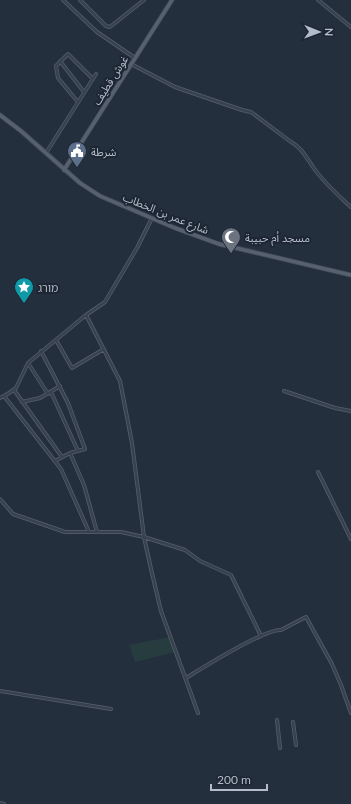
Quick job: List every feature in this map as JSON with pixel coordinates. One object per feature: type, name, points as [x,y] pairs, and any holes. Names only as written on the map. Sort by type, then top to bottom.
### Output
[{"type":"main road","name":"غوش قطيف","points":[[64,170],[172,0]]},
{"type":"main road","name":"شارع عمر بن الخطاب","points":[[0,115],[46,153],[80,184],[100,196],[219,244],[351,275]]},
{"type":"main road","points":[[0,123],[5,119]]},
{"type":"street","points":[[63,0],[98,32],[135,58]]},
{"type":"street","points":[[80,0],[106,26],[110,27],[144,0]]},
{"type":"street","points":[[318,0],[351,27]]},
{"type":"street","points":[[78,102],[58,78],[56,66],[68,54],[93,79]]},
{"type":"street","points":[[60,61],[84,92]]},
{"type":"street","points":[[131,64],[175,87],[251,112],[291,142],[297,144],[312,166],[336,193],[351,207]]},
{"type":"street","points":[[46,153],[96,74]]},
{"type":"street","points":[[0,398],[14,390],[28,363],[41,351],[86,315],[105,302],[152,218]]},
{"type":"street","points":[[86,315],[120,381],[132,443],[144,536],[161,611],[198,712]]},
{"type":"street","points":[[56,340],[72,368],[104,349]]},
{"type":"street","points":[[41,351],[70,408],[85,449],[70,453],[55,461]]},
{"type":"street","points":[[28,363],[49,393],[78,451]]},
{"type":"street","points":[[22,402],[40,398],[60,386]]},
{"type":"street","points":[[14,390],[62,457]]},
{"type":"street","points":[[284,391],[335,408],[351,411]]},
{"type":"street","points":[[4,396],[61,469],[89,532]]},
{"type":"street","points":[[70,453],[84,485],[97,532]]},
{"type":"street","points":[[318,472],[351,539]]},
{"type":"street","points":[[0,499],[14,514],[65,532],[114,531],[144,536],[185,550],[200,560],[232,575],[261,636]]},
{"type":"street","points":[[186,678],[226,654],[261,636],[276,630],[281,630],[306,617],[332,664],[351,712]]},
{"type":"street","points":[[0,692],[111,709]]},
{"type":"street","points":[[277,720],[280,748]]},
{"type":"street","points":[[293,722],[296,745]]},
{"type":"street","points":[[0,803],[4,804]]},
{"type":"green space","points":[[170,637],[175,652],[135,662],[129,645]]},
{"type":"place","name":"شرطة","points":[[77,168]]},
{"type":"place","name":"مسجد أم حبيبة","points":[[231,254]]},
{"type":"place","name":"מורג","points":[[24,304]]}]
